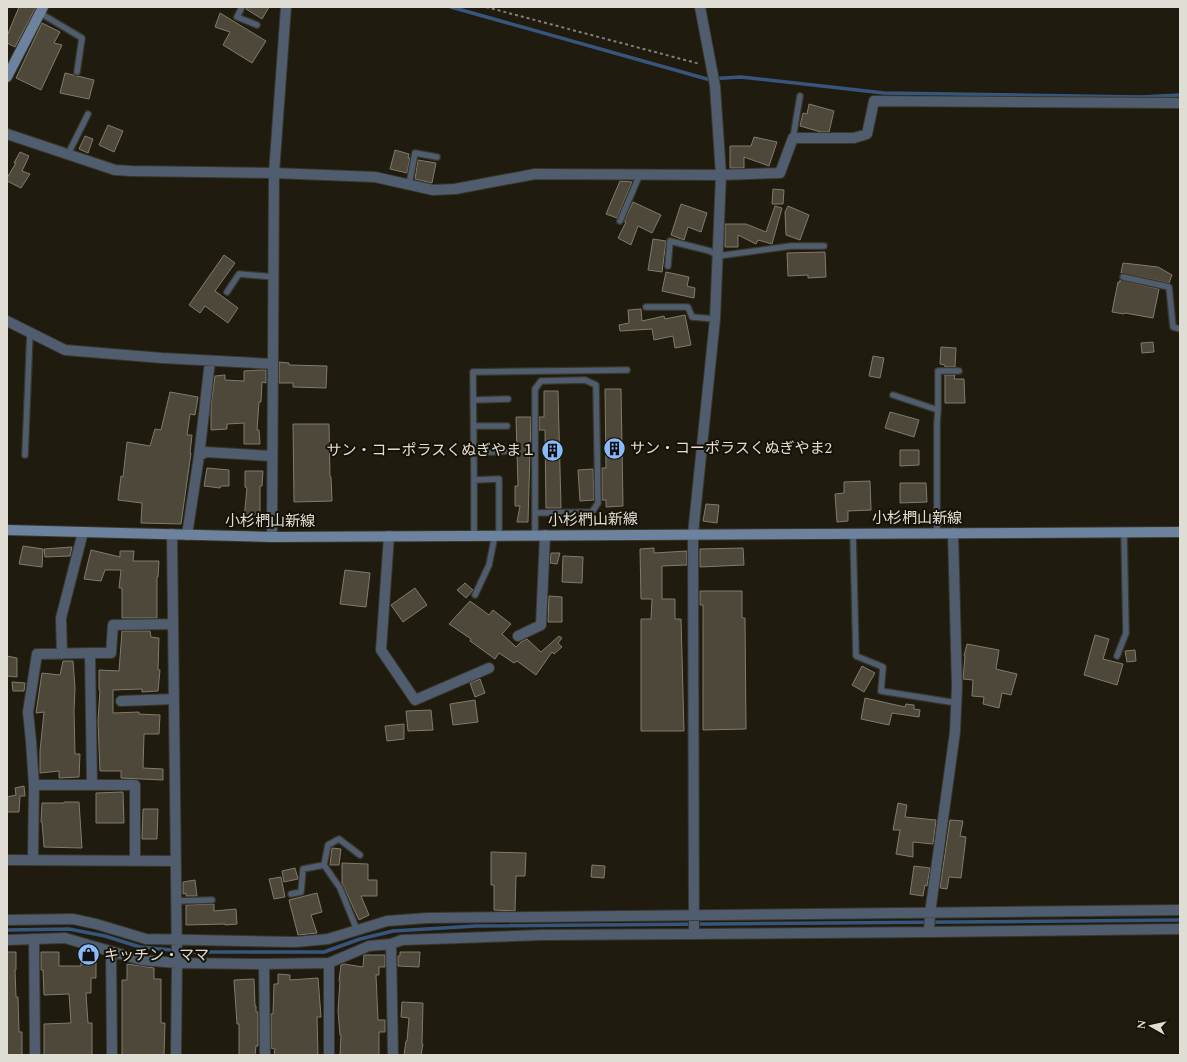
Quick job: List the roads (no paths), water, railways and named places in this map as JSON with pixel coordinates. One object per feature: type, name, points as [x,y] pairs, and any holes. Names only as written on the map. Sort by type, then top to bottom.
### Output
[{"type":"main road","points":[[7,77],[41,10]]},
{"type":"main road","name":"小杉椚山新線","points":[[7,530],[272,537],[1180,532]]},
{"type":"street","points":[[272,537],[274,173],[286,7]]},
{"type":"street","points":[[694,934],[693,534],[715,319],[721,175],[715,86],[700,7]]},
{"type":"street","points":[[7,134],[115,170],[274,173],[375,178],[433,190],[455,190],[535,174],[721,175],[780,173],[793,138],[854,138],[867,134],[874,101],[1180,103]]},
{"type":"street","points":[[7,321],[65,350],[162,358],[273,364]]},
{"type":"street","points":[[187,535],[199,456],[210,361]]},
{"type":"street","points":[[199,456],[206,452],[272,456]]},
{"type":"street","points":[[62,654],[61,618],[83,532]]},
{"type":"street","points":[[929,932],[930,913],[955,732],[957,703],[953,533]]},
{"type":"street","points":[[172,534],[177,901],[176,1055]]},
{"type":"street","points":[[518,636],[541,625],[545,535]]},
{"type":"street","points":[[389,536],[381,650],[415,700],[489,668]]},
{"type":"street","points":[[33,860],[34,785],[28,712],[37,654],[111,653],[113,625],[174,624]]},
{"type":"street","points":[[90,653],[92,785]]},
{"type":"street","points":[[121,701],[174,699]]},
{"type":"street","points":[[34,785],[135,785],[135,861]]},
{"type":"street","points":[[8,860],[176,861]]},
{"type":"street","points":[[7,920],[72,919],[96,924],[146,940],[295,942],[328,939],[387,921],[427,918],[1180,910]]},
{"type":"street","points":[[7,940],[65,938],[142,960],[177,963],[264,964],[329,963],[369,946],[391,944],[402,940],[542,935],[1180,929]]},
{"type":"street","points":[[34,939],[35,1055]]},
{"type":"street","points":[[391,944],[393,1055]]},
{"type":"street","points":[[111,951],[112,1055]]},
{"type":"street","points":[[329,963],[329,1055]]},
{"type":"street","points":[[264,964],[265,1055]]},
{"type":"lane","points":[[242,7],[237,17],[256,25]]},
{"type":"lane","points":[[41,10],[82,38],[77,72]]},
{"type":"lane","points":[[793,138],[800,96]]},
{"type":"lane","points":[[68,154],[88,114]]},
{"type":"lane","points":[[409,185],[415,153],[437,157]]},
{"type":"lane","points":[[620,221],[640,174]]},
{"type":"lane","points":[[668,266],[670,241],[710,251],[718,256],[792,246],[824,246]]},
{"type":"lane","points":[[228,292],[239,274],[274,277]]},
{"type":"lane","points":[[1123,277],[1169,287],[1173,327],[1180,329]]},
{"type":"lane","points":[[646,307],[688,307],[692,317],[715,319]]},
{"type":"lane","points":[[25,455],[30,332]]},
{"type":"lane","points":[[474,535],[473,372],[627,370]]},
{"type":"lane","points":[[937,533],[938,371],[959,371]]},
{"type":"lane","points":[[535,513],[592,512],[598,503],[596,385],[586,380],[541,381],[535,389],[535,513],[535,535]]},
{"type":"lane","points":[[894,395],[938,410]]},
{"type":"lane","points":[[473,400],[508,399]]},
{"type":"lane","points":[[474,426],[507,426]]},
{"type":"lane","points":[[474,452],[508,451]]},
{"type":"lane","points":[[474,480],[500,479],[497,535],[489,565],[475,595]]},
{"type":"lane","points":[[1117,656],[1126,633],[1124,532]]},
{"type":"lane","points":[[853,533],[856,656],[883,667],[881,691],[957,703]]},
{"type":"lane","points":[[357,930],[340,888],[324,865],[328,845],[339,839],[360,855]]},
{"type":"lane","points":[[291,894],[301,892],[303,869],[324,865]]},
{"type":"lane","points":[[177,901],[212,900]]},
{"type":"waterway","points":[[451,7],[707,79],[741,77],[884,93],[1140,97],[1180,95]]},
{"type":"waterway","points":[[7,930],[69,929],[105,936],[140,947],[192,952],[324,952],[360,939],[393,931],[476,926],[1180,920]]},
{"type":"place","name":"サン・コーポラスくぬぎやま2","points":[[614,448]]},
{"type":"place","name":"サン・コーポラスくぬぎやま１","points":[[552,450]]},
{"type":"place","name":"キッチン・ママ","points":[[88,955]]}]
